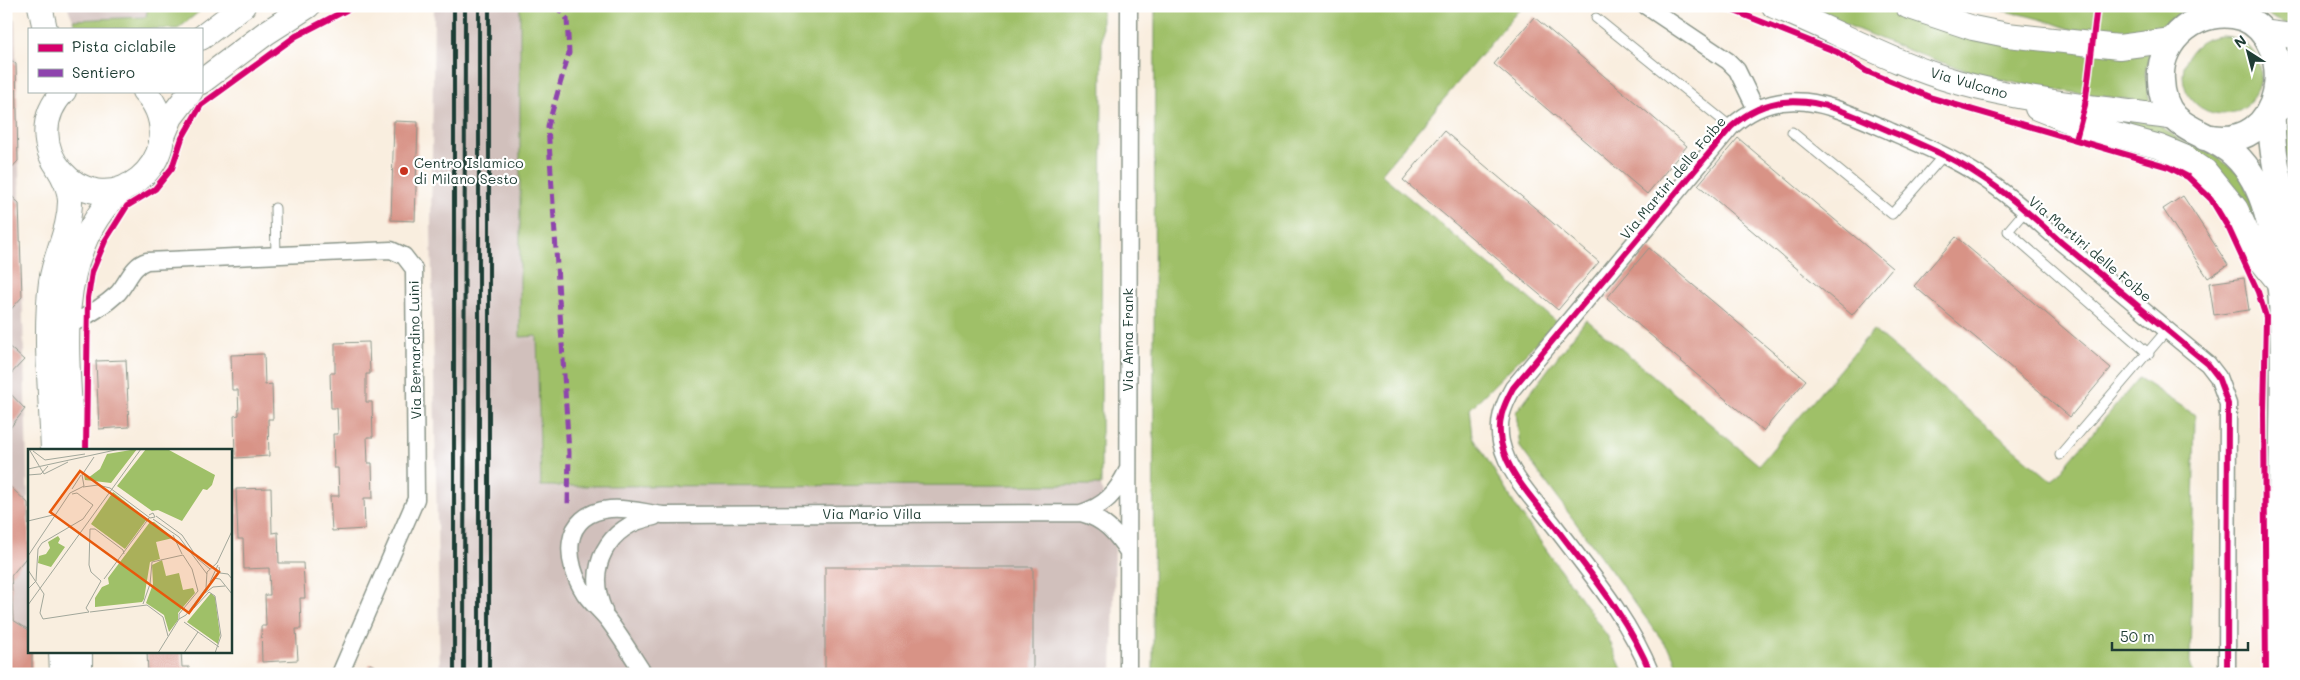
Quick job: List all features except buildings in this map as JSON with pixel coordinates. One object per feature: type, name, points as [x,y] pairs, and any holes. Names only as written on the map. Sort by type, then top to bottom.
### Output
[{"type":"main road","points":[[40,6],[45,28]]},
{"type":"main road","points":[[54,6],[58,28]]},
{"type":"main road","points":[[202,37],[243,6]]},
{"type":"main road","points":[[202,81],[266,33],[308,6]]},
{"type":"main road","name":"Via Vulcano","points":[[1774,6],[1921,70],[1998,93],[2175,118]]},
{"type":"main road","points":[[1907,6],[1973,28],[2008,35],[2119,47],[2202,18],[2224,14],[2268,25],[2286,66],[2285,88],[2281,108],[2271,138],[2275,172],[2294,239]]},
{"type":"main road","points":[[2185,24],[2163,61],[2161,81],[2166,104],[2175,118],[2189,130],[2234,154],[2259,186],[2276,252],[2281,285],[2285,332],[2279,674]]},
{"type":"main road","points":[[145,92],[158,113],[162,128],[161,143]]},
{"type":"main road","points":[[72,449],[68,326],[71,284],[81,249],[104,208],[114,195],[150,168],[172,117],[190,92]]},
{"type":"main road","points":[[1998,93],[2080,125],[2160,147],[2184,157],[2205,171],[2236,209],[2259,258],[2281,285]]},
{"type":"main road","points":[[53,449],[49,351],[50,290],[67,228],[70,200],[66,183],[49,150],[46,136],[48,119],[59,95]]},
{"type":"main road","points":[[2205,137],[2225,140],[2236,139],[2258,129],[2281,108]]},
{"type":"main road","points":[[57,166],[70,180],[90,189],[111,190],[129,185]]},
{"type":"main road","points":[[61,652],[62,674]]},
{"type":"main road","points":[[80,652],[80,674]]},
{"type":"street","name":"Via Anna Frank","points":[[1128,674],[1129,6]]},
{"type":"street","points":[[1646,6],[1728,61],[1741,77],[1756,109]]},
{"type":"street","name":"Via Martiri delle Foibe","points":[[1651,674],[1636,641],[1601,587],[1516,476],[1501,443],[1499,424],[1503,405],[1513,388],[1731,127],[1756,109],[1790,101],[1817,102],[1904,137],[1979,175],[2025,211],[2208,364],[2218,377],[2228,404],[2226,674]]},
{"type":"street","name":"Via Bernardino Luini","points":[[68,326],[87,316],[112,298],[124,286],[142,262],[391,250],[404,256],[414,270],[416,499],[340,674]]},
{"type":"street","name":"Via Mario Villa","points":[[1081,514],[1111,498],[1120,487],[1128,469]]},
{"type":"street","name":"Via Mario Villa","points":[[644,674],[608,620],[585,594],[577,578],[569,549],[570,536],[583,518],[595,512],[611,509],[663,516]]},
{"type":"street","name":"Via Mario Villa","points":[[608,620],[597,590],[596,578],[602,555],[609,543],[626,527],[645,518],[663,516],[1081,514],[1102,521],[1120,538],[1128,552]]},
{"type":"lane","points":[[1963,15],[2008,35]]},
{"type":"lane","points":[[1596,18],[1731,127]]},
{"type":"lane","points":[[1792,132],[1892,214],[1943,156]]},
{"type":"lane","points":[[275,208],[276,256]]},
{"type":"lane","points":[[2025,211],[2008,231],[2148,354]]},
{"type":"lane","points":[[2060,455],[2167,330]]},
{"type":"shaded area","points":[[67,6],[148,6],[147,17],[73,20]]},
{"type":"shaded area","points":[[434,6],[520,6],[520,336],[537,336],[541,486],[1101,485],[1115,550],[1112,674],[440,674],[431,226]]},
{"type":"shaded area","points":[[6,18],[15,19],[28,506],[28,652],[32,652],[32,674],[6,674]]},
{"type":"green space","points":[[148,6],[206,6],[179,28],[76,28],[73,20],[146,17]]},
{"type":"green space","points":[[520,6],[1102,6],[1101,485],[541,486],[537,336],[520,337]]},
{"type":"green space","points":[[1157,6],[1522,6],[1381,174],[1557,322],[1470,409],[1473,436],[1516,507],[1608,637],[1624,674],[1153,674],[1155,10]]},
{"type":"green space","points":[[1801,6],[1881,6],[1921,22],[2150,53],[2145,73],[2150,102],[2045,88],[1982,75],[1913,52]]},
{"type":"green space","points":[[1978,6],[2185,6],[2165,26],[2152,31],[2137,35],[2107,36],[2079,32],[2048,21]]},
{"type":"green space","points":[[2259,6],[2287,6],[2294,9],[2294,28],[2271,17]]},
{"type":"green space","points":[[2222,36],[2237,39],[2249,48],[2258,60],[2261,75],[2258,90],[2249,102],[2237,111],[2222,114],[2207,111],[2195,102],[2186,90],[2183,75],[2186,60],[2195,48],[2207,39]]},
{"type":"green space","points":[[2089,113],[2158,124],[2184,143],[2211,153],[2242,175],[2266,242],[2233,191]]},
{"type":"green space","points":[[2294,113],[2294,199],[2282,140]]},
{"type":"green space","points":[[1586,319],[1759,465],[1873,330],[2052,481],[2139,378],[2195,415],[2190,663],[2194,674],[1679,674],[1673,655],[1520,447],[1516,412]]},
{"type":"railway","points":[[454,6],[454,674]]},
{"type":"railway","points":[[464,674],[465,6]]},
{"type":"railway","points":[[479,6],[479,674]]},
{"type":"railway","points":[[489,6],[489,674]]},
{"type":"marked path","points":[[556,6],[567,19],[569,53],[548,126],[569,453],[568,504]]},
{"type":"cycle path","points":[[86,449],[88,298],[92,272],[105,241],[127,206],[155,189],[172,168],[182,138],[201,105],[296,36],[354,6]]},
{"type":"cycle path","points":[[1722,6],[1837,52],[1866,71],[1932,98],[2169,167],[2188,177],[2211,199],[2229,229],[2258,292],[2266,317],[2264,413],[2266,674]]},
{"type":"cycle path","points":[[2076,139],[2085,105],[2097,6]]},
{"type":"cycle path","points":[[1651,674],[1632,634],[1621,616],[1596,580],[1516,477],[1501,442],[1500,420],[1506,401],[1513,388],[1731,127],[1751,112],[1770,104],[1790,101],[1831,107],[1851,114],[1937,152],[1991,183],[2208,364],[2218,377],[2228,404],[2227,674]]},
{"type":"place","name":"Centro Islamico di Milano Sesto","points":[[404,171]]}]
